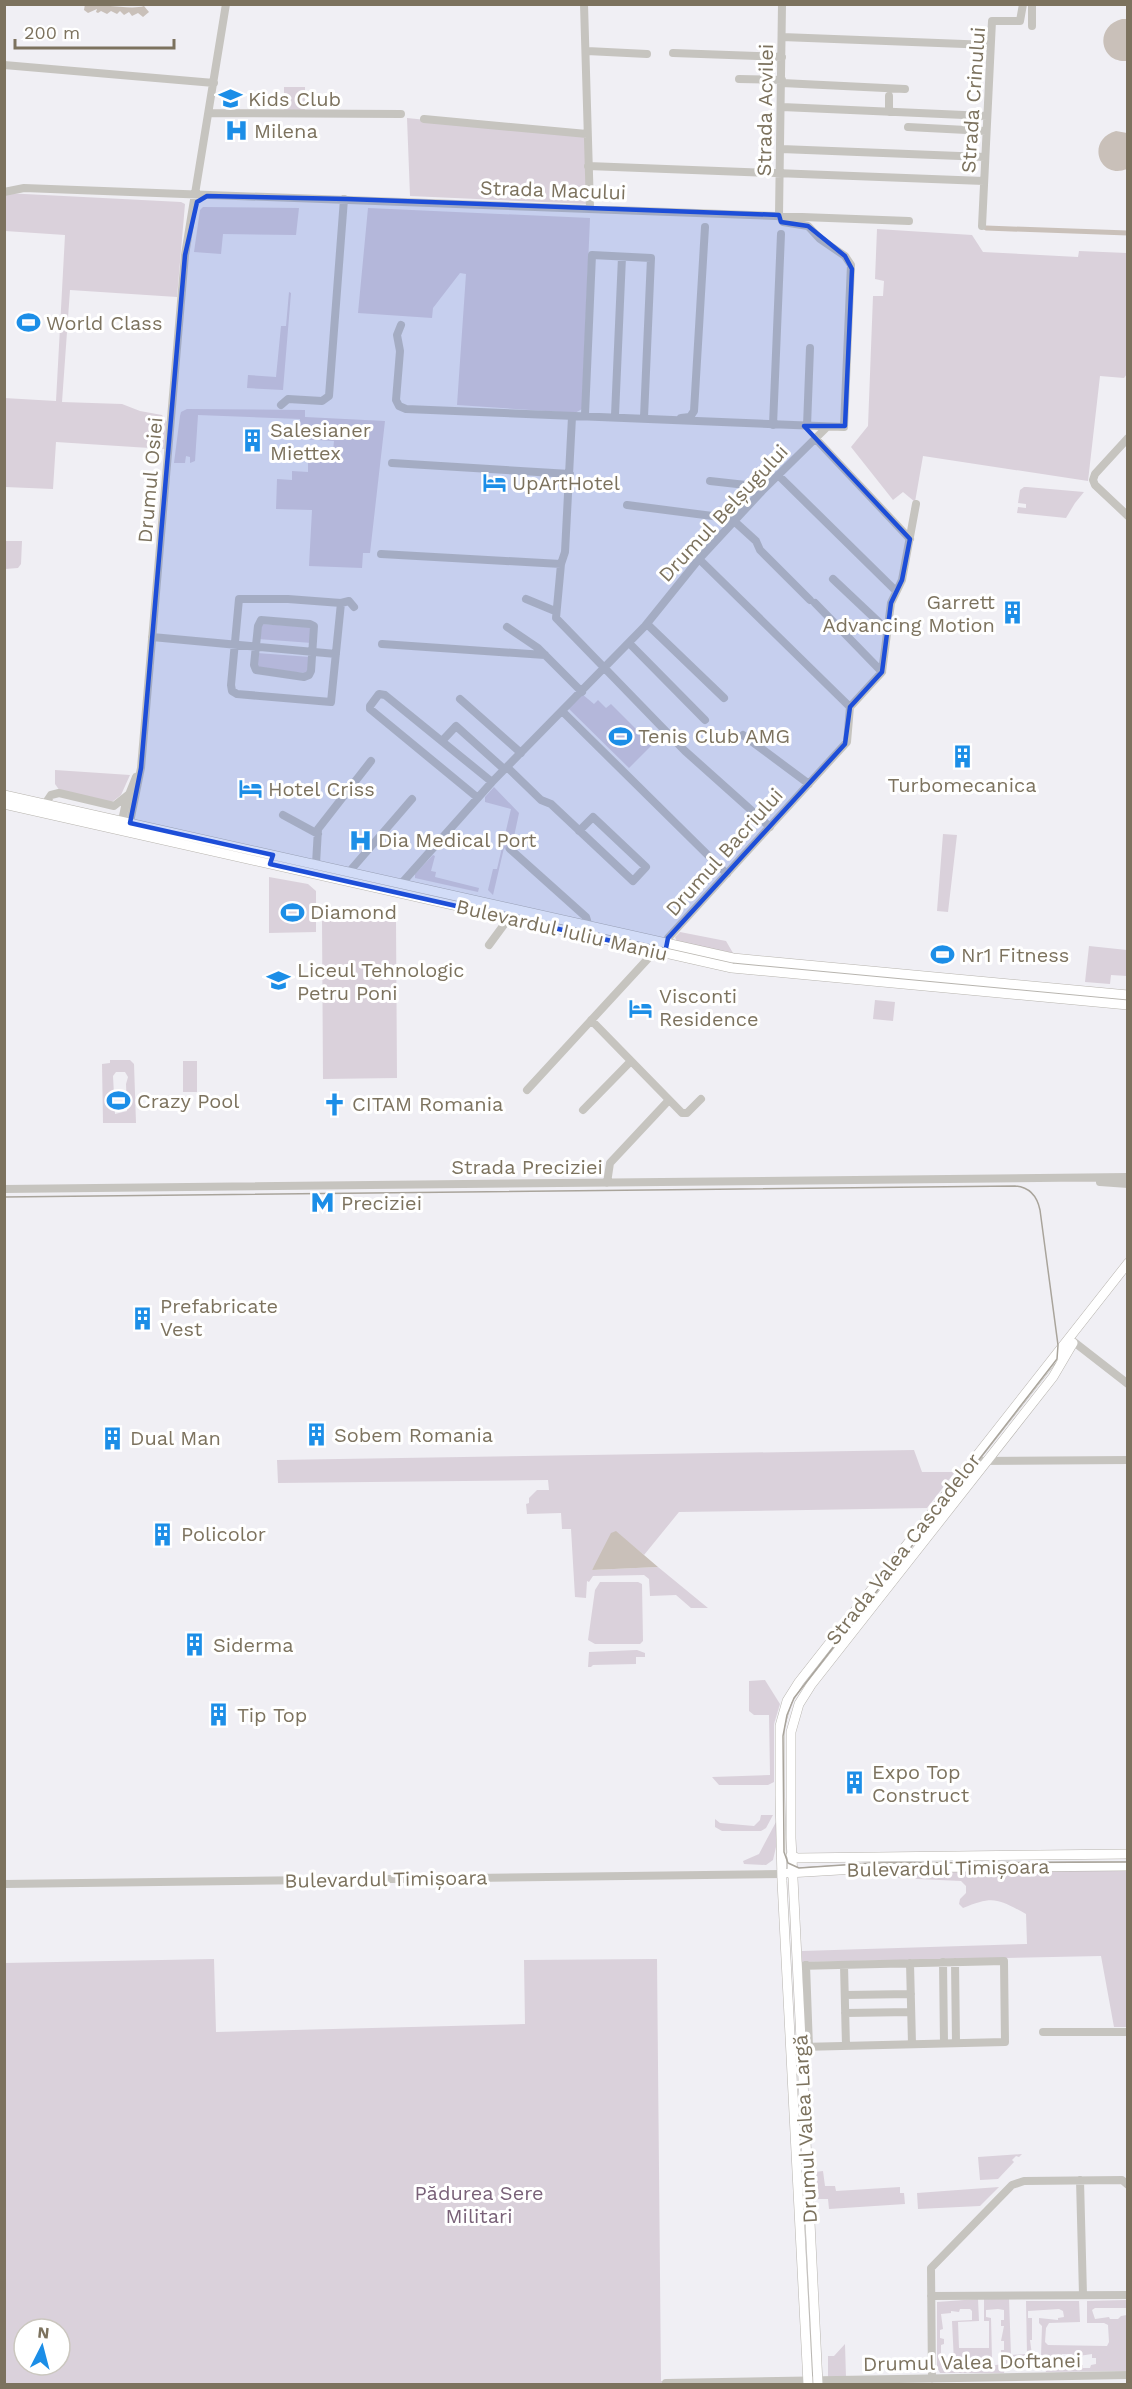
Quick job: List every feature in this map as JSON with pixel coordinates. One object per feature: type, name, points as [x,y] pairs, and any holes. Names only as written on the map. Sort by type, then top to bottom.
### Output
[{"type":"main road","name":"Bulevardul Iuliu Maniu","points":[[4,795],[125,826]]},
{"type":"main road","name":"Bulevardul Iuliu Maniu","points":[[4,804],[125,826],[272,859],[666,949],[732,968],[1128,1005]]},
{"type":"main road","name":"Bulevardul Iuliu Maniu","points":[[272,859],[316,864],[401,884],[424,894],[509,918],[588,932],[655,951],[666,949],[780,964],[1128,995]]},
{"type":"main road","name":"Strada Valea Cascadelor","points":[[785,1870],[779,1736],[784,1710],[791,1694],[1128,1263]]},
{"type":"main road","name":"Strada Valea Cascadelor","points":[[785,1870],[793,1858],[790,1737],[795,1712],[804,1695],[1053,1377],[1074,1342],[1128,1272]]},
{"type":"main road","points":[[882,1577],[891,1584]]},
{"type":"main road","points":[[844,1625],[853,1632]]},
{"type":"main road","points":[[779,1736],[790,1737]]},
{"type":"main road","name":"Bulevardul Timișoara","points":[[793,1858],[1128,1854]]},
{"type":"main road","name":"Bulevardul Timișoara","points":[[785,1870],[1128,1866]]},
{"type":"main road","name":"Drumul Valea Largă","points":[[785,1870],[801,1966],[805,2047],[803,2195]]},
{"type":"main road","name":"Drumul Valea Largă","points":[[785,1870],[813,2383]]},
{"type":"street","name":"Drumul Osiei","points":[[125,826],[141,768],[185,255],[226,4]]},
{"type":"street","points":[[584,4],[590,208]]},
{"type":"street","name":"Strada Acvilei","points":[[779,216],[782,4]]},
{"type":"street","name":"Strada Crinului","points":[[982,226],[992,21],[1020,21],[1023,4]]},
{"type":"street","points":[[1032,4],[1032,26]]},
{"type":"street","points":[[782,37],[990,45]]},
{"type":"street","points":[[587,51],[647,54]]},
{"type":"street","points":[[673,53],[782,57]]},
{"type":"street","points":[[4,66],[214,82]]},
{"type":"street","points":[[739,78],[905,88]]},
{"type":"street","points":[[889,112],[890,96]]},
{"type":"street","points":[[782,107],[987,116]]},
{"type":"street","points":[[209,113],[401,114]]},
{"type":"street","points":[[424,119],[587,134]]},
{"type":"street","points":[[909,127],[986,131]]},
{"type":"street","points":[[781,149],[985,158]]},
{"type":"street","points":[[588,166],[984,181]]},
{"type":"street","name":"Strada Macului","points":[[4,192],[24,188],[909,221]]},
{"type":"street","points":[[193,207],[207,196]]},
{"type":"street","points":[[281,405],[288,399],[322,401],[329,396],[344,199]]},
{"type":"street","name":"Drumul Belșugului","points":[[401,884],[492,782],[647,624],[699,559],[762,491],[827,427],[845,426],[851,265],[845,256],[819,239],[813,229],[802,224],[783,222],[779,216]]},
{"type":"street","points":[[572,417],[585,414],[687,418],[694,411],[705,227]]},
{"type":"street","points":[[773,425],[781,234]]},
{"type":"street","points":[[585,414],[592,255],[651,258],[644,417]]},
{"type":"street","points":[[615,416],[622,257]]},
{"type":"street","points":[[401,325],[397,335],[400,351],[397,403],[406,409],[827,427]]},
{"type":"street","points":[[806,426],[810,348]]},
{"type":"street","points":[[572,417],[565,552],[561,564],[555,611],[557,620],[685,751],[770,827]]},
{"type":"street","points":[[815,438],[910,539]]},
{"type":"street","points":[[1128,438],[1095,474],[1093,480],[1095,485],[1128,516]]},
{"type":"street","points":[[392,463],[570,474]]},
{"type":"street","points":[[778,475],[896,591]]},
{"type":"street","points":[[710,481],[755,486],[762,491]]},
{"type":"street","points":[[699,559],[850,707],[882,672],[891,603],[902,580],[916,504]]},
{"type":"street","points":[[627,505],[735,520],[756,541],[760,550],[882,672]]},
{"type":"street","points":[[381,554],[561,564]]},
{"type":"street","points":[[833,579],[886,629]]},
{"type":"street","points":[[341,603],[331,702],[234,693],[231,685],[238,601],[241,597],[288,598],[341,603],[349,601],[354,607]]},
{"type":"street","points":[[526,599],[555,611]]},
{"type":"street","points":[[259,621],[314,626],[310,674],[306,676],[255,670],[256,646],[259,621]]},
{"type":"street","points":[[647,624],[724,698]]},
{"type":"street","points":[[507,627],[545,655],[582,692]]},
{"type":"street","points":[[152,637],[336,654]]},
{"type":"street","points":[[629,643],[705,720]]},
{"type":"street","points":[[382,644],[545,655]]},
{"type":"street","points":[[478,798],[370,710],[370,706],[380,694],[385,694],[492,782]]},
{"type":"street","points":[[460,699],[521,753]]},
{"type":"street","name":"Drumul Bacriului","points":[[666,949],[668,938],[847,742],[850,707]]},
{"type":"street","points":[[562,711],[727,874]]},
{"type":"street","points":[[442,741],[456,726],[541,800],[551,804],[579,831],[633,881],[646,867],[593,817],[579,831]]},
{"type":"street","name":"Drumul Bacriului","points":[[743,735],[809,784]]},
{"type":"street","points":[[316,864],[318,830],[371,761]]},
{"type":"street","name":"Drumul Osiei","points":[[125,826],[129,794],[141,768]]},
{"type":"street","points":[[45,804],[51,795],[59,793],[114,806],[129,794]]},
{"type":"street","points":[[349,872],[412,799]]},
{"type":"street","points":[[283,815],[318,834]]},
{"type":"street","points":[[510,849],[586,918],[588,932]]},
{"type":"street","points":[[489,945],[509,918]]},
{"type":"street","points":[[527,1090],[655,951]]},
{"type":"street","points":[[591,1020],[683,1114],[701,1099]]},
{"type":"street","points":[[583,1110],[631,1061]]},
{"type":"street","points":[[608,1183],[608,1168],[612,1161],[669,1100]]},
{"type":"street","name":"Strada Preciziei","points":[[4,1189],[1128,1177]]},
{"type":"street","name":"Strada Preciziei","points":[[1085,1179],[1128,1184]]},
{"type":"street","points":[[1074,1342],[1128,1384]]},
{"type":"street","points":[[972,1461],[1128,1460]]},
{"type":"street","name":"Bulevardul Timișoara","points":[[4,1884],[768,1874],[785,1870]]},
{"type":"street","points":[[801,1966],[1004,1961],[1005,2042],[805,2047]]},
{"type":"street","points":[[943,1962],[944,2043]]},
{"type":"street","points":[[954,1962],[956,2043]]},
{"type":"street","points":[[910,1963],[912,2044]]},
{"type":"street","points":[[844,1965],[846,2046]]},
{"type":"street","points":[[845,1995],[911,1994]]},
{"type":"street","points":[[845,2013],[911,2012]]},
{"type":"street","points":[[1043,2032],[1128,2032]]},
{"type":"street","points":[[932,2379],[933,2265],[1012,2185],[1024,2181],[1080,2180],[1122,2180],[1127,2183]]},
{"type":"street","points":[[1080,2180],[1083,2295]]},
{"type":"street","points":[[931,2296],[1128,2295]]},
{"type":"street","name":"Drumul Valea Doftanei","points":[[666,2383],[813,2383],[932,2379],[1092,2380],[1128,2375]]},
{"type":"highlighted area","points":[[207,196],[347,199],[779,215],[781,222],[808,226],[845,256],[852,269],[845,426],[804,426],[910,539],[902,580],[891,603],[882,672],[850,707],[845,744],[668,938],[665,953],[270,864],[273,855],[130,823],[141,768],[185,255],[197,202]]},
{"type":"green space","points":[[284,87],[305,87],[305,111],[284,111]]},
{"type":"green space","points":[[407,118],[585,136],[587,204],[410,196]]},
{"type":"green space","points":[[5,193],[185,204],[177,297],[70,290],[62,402],[122,404],[140,411],[162,415],[167,422],[165,449],[56,442],[53,489],[5,487],[4,398],[56,401],[65,235],[5,231]]},
{"type":"green space","points":[[203,207],[299,208],[296,235],[223,234],[221,254],[194,252],[200,210]]},
{"type":"green space","points":[[368,208],[590,218],[582,409],[575,413],[457,405],[466,274],[460,273],[433,308],[432,318],[358,313]]},
{"type":"green space","points":[[877,229],[972,235],[983,252],[1078,257],[1079,251],[1127,253],[1127,374],[1124,378],[1100,376],[1088,481],[923,456],[915,502],[903,492],[893,500],[851,447],[868,426],[873,296],[883,296],[884,281],[875,279]]},
{"type":"green space","points":[[289,292],[291,293],[283,390],[247,388],[248,375],[276,377],[281,326],[286,326]]},
{"type":"green space","points":[[187,409],[305,410],[305,417],[385,421],[370,553],[363,553],[362,568],[309,566],[312,510],[276,509],[277,479],[292,480],[292,471],[308,472],[308,461],[332,461],[334,441],[300,439],[300,419],[198,415],[195,461],[190,463],[190,457],[186,456],[185,463],[174,463],[180,416],[181,412]]},
{"type":"green space","points":[[1024,487],[1084,492],[1066,518],[1017,513],[1018,507],[1026,508],[1026,504],[1018,503],[1020,490]]},
{"type":"green space","points":[[5,541],[22,541],[21,564],[18,568],[5,569]]},
{"type":"green space","points":[[262,624],[309,627],[312,629],[312,643],[258,639]]},
{"type":"green space","points":[[257,653],[310,657],[309,670],[305,673],[259,669]]},
{"type":"green space","name":"Tenis Club AMG","points":[[582,694],[594,704],[598,700],[606,708],[611,704],[652,745],[629,768],[568,708]]},
{"type":"green space","points":[[55,770],[130,775],[121,795],[112,802],[60,791],[55,784]]},
{"type":"green space","points":[[494,787],[519,813],[512,846],[507,851],[504,848],[493,895],[488,890],[493,869],[497,869],[511,809],[485,802],[485,797]]},
{"type":"green space","points":[[943,834],[957,835],[948,912],[937,911]]},
{"type":"green space","points":[[433,855],[435,856],[431,871],[436,872],[435,877],[479,888],[478,892],[415,878],[415,874]]},
{"type":"green space","name":"Diamond","points":[[269,877],[308,884],[316,891],[316,932],[269,933]]},
{"type":"green space","points":[[322,921],[396,921],[397,1078],[323,1079]]},
{"type":"green space","points":[[680,932],[726,941],[733,953],[677,942],[675,937]]},
{"type":"green space","points":[[1089,946],[1127,950],[1127,976],[1111,975],[1110,984],[1085,982]]},
{"type":"green space","points":[[875,1000],[895,1002],[893,1021],[873,1019]]},
{"type":"green space","points":[[110,1060],[130,1060],[134,1064],[136,1123],[103,1123],[102,1064],[110,1063]],"holes":[[[116,1072],[125,1072],[128,1077],[127,1111],[115,1114],[113,1076]]]},
{"type":"green space","points":[[183,1061],[197,1061],[197,1092],[183,1092]]},
{"type":"green space","points":[[914,1450],[922,1472],[955,1472],[927,1508],[679,1512],[644,1555],[616,1532],[592,1570],[658,1567],[708,1608],[691,1608],[676,1595],[650,1596],[649,1579],[644,1575],[593,1576],[589,1582],[587,1581],[586,1598],[575,1597],[571,1529],[562,1529],[561,1513],[527,1514],[526,1504],[529,1503],[529,1498],[537,1490],[549,1490],[548,1480],[278,1483],[277,1460]]},
{"type":"green space","points":[[600,1582],[638,1582],[642,1584],[643,1641],[640,1644],[595,1644],[588,1640],[595,1590]]},
{"type":"green space","points":[[637,1650],[645,1653],[645,1657],[636,1657],[636,1664],[588,1667],[589,1652]]},
{"type":"green space","points":[[765,1680],[780,1704],[774,1724],[774,1782],[768,1785],[719,1785],[712,1777],[770,1775],[769,1715],[754,1715],[749,1711],[749,1681]]},
{"type":"green space","points":[[761,1815],[773,1815],[766,1828],[761,1831],[722,1831],[715,1827],[715,1819],[720,1823],[754,1826],[760,1820]]},
{"type":"green space","points":[[776,1822],[776,1847],[773,1860],[766,1865],[744,1864],[743,1861],[759,1854]]},
{"type":"green space","points":[[1127,1870],[1127,2027],[1114,2027],[1101,1956],[802,1962],[802,1951],[1027,1944],[1026,1914],[996,1900],[982,1901],[963,1908],[959,1904],[960,1899],[966,1893],[966,1886],[961,1881],[897,1878],[894,1872]]},
{"type":"green space","name":"Pădurea Sere Militari","points":[[214,1959],[216,2032],[525,2024],[524,1960],[657,1959],[661,2381],[795,2381],[795,2384],[5,2384],[4,1963]]},
{"type":"green space","points":[[1022,2154],[1012,2160],[1014,2162],[998,2179],[980,2180],[978,2157]]},
{"type":"green space","points":[[823,2171],[825,2186],[835,2186],[836,2191],[900,2187],[900,2193],[904,2193],[905,2204],[829,2209],[828,2199],[815,2199],[814,2172]]},
{"type":"green space","points":[[999,2187],[980,2206],[918,2209],[917,2193]]},
{"type":"green space","points":[[978,2299],[979,2321],[958,2322],[959,2348],[989,2348],[989,2321],[984,2321],[984,2299],[1009,2299],[1011,2355],[1027,2354],[1026,2301],[1079,2301],[1080,2322],[1049,2323],[1046,2328],[1045,2342],[1048,2345],[1107,2346],[1109,2342],[1108,2325],[1087,2323],[1087,2301],[1127,2300],[1127,2308],[1095,2308],[1092,2310],[1095,2319],[1109,2317],[1118,2319],[1127,2315],[1127,2371],[1046,2372],[1045,2368],[1005,2369],[1004,2373],[940,2373],[937,2367],[937,2302]],"holes":[[[960,2309],[970,2309],[972,2320],[952,2321],[954,2362],[959,2362],[959,2370],[947,2371],[946,2368],[942,2368],[941,2358],[944,2358],[944,2354],[941,2353],[941,2345],[944,2344],[944,2339],[940,2338],[940,2330],[943,2329],[941,2314],[951,2313],[951,2311],[959,2312]],[[1059,2309],[1063,2311],[1064,2317],[1058,2320],[1039,2318],[1042,2326],[1041,2356],[1046,2356],[1046,2363],[1033,2365],[1027,2363],[1027,2356],[1032,2355],[1030,2340],[1032,2340],[1032,2318],[1028,2318],[1028,2311]],[[986,2310],[1004,2310],[1004,2320],[1001,2320],[1001,2326],[1004,2326],[1001,2341],[1004,2341],[1004,2350],[1001,2350],[1001,2355],[1005,2355],[1005,2363],[992,2366],[992,2369],[975,2370],[972,2368],[972,2359],[992,2359],[991,2318],[986,2317]],[[1062,2354],[1072,2354],[1072,2357],[1092,2354],[1092,2358],[1096,2358],[1096,2364],[1091,2365],[1090,2368],[1083,2368],[1083,2365],[1071,2365],[1070,2368],[1064,2369],[1063,2366],[1058,2365],[1057,2359],[1062,2358]]]},
{"type":"green space","points":[[845,2344],[846,2378],[828,2378],[828,2356],[834,2356]]},
{"type":"shaded area","points":[[85,4],[144,6],[149,12],[143,17],[138,13],[132,16],[129,12],[124,15],[120,11],[117,14],[111,11],[107,14],[101,11],[98,13],[97,9],[88,13],[84,10]]},
{"type":"shaded area","points":[[1122,19],[1128,19],[1127,61],[1110,56],[1104,43],[1107,29]]},
{"type":"shaded area","points":[[1116,131],[1127,133],[1127,169],[1117,171],[1103,164],[1098,150],[1106,136]]},
{"type":"shaded area","points":[[616,1531],[658,1567],[592,1570],[611,1533]]},
{"type":"waterway","points":[[986,228],[1128,233]]},
{"type":"tram line","points":[[4,1197],[1015,1186],[1029,1190],[1037,1200],[1040,1210],[1058,1345],[1057,1359],[794,1698],[787,1715],[783,1736],[784,1852],[788,1863],[799,1868],[872,1863],[1128,1862]]},
{"type":"place","name":"Kids Club","points":[[230,99]]},
{"type":"place","name":"Milena","points":[[236,131]]},
{"type":"place","name":"World Class","points":[[28,323]]},
{"type":"place","name":"Salesianer Miettex","points":[[252,441]]},
{"type":"place","name":"UpArtHotel","points":[[494,483]]},
{"type":"place","name":"Garrett Advancing Motion","points":[[1013,613]]},
{"type":"place","name":"Tenis Club AMG","points":[[620,736]]},
{"type":"place","name":"Turbomecanica","points":[[962,757]]},
{"type":"place","name":"Hotel Criss","points":[[250,789]]},
{"type":"place","name":"Dia Medical Port","points":[[360,840]]},
{"type":"place","name":"Diamond","points":[[292,912]]},
{"type":"place","name":"Nr1 Fitness","points":[[943,955]]},
{"type":"place","name":"Liceul Tehnologic Petru Poni","points":[[279,981]]},
{"type":"place","name":"Visconti Residence","points":[[641,1008]]},
{"type":"place","name":"Crazy Pool","points":[[119,1101]]},
{"type":"place","name":"CITAM Romania","points":[[334,1104]]},
{"type":"place","name":"Preciziei","points":[[323,1203]]},
{"type":"place","name":"Prefabricate Vest","points":[[142,1318]]},
{"type":"place","name":"Sobem Romania","points":[[316,1435]]},
{"type":"place","name":"Dual Man","points":[[112,1438]]},
{"type":"place","name":"Policolor","points":[[163,1534]]},
{"type":"place","name":"Siderma","points":[[195,1645]]},
{"type":"place","name":"Tip Top","points":[[219,1715]]},
{"type":"place","name":"Expo Top Construct","points":[[854,1783]]}]
